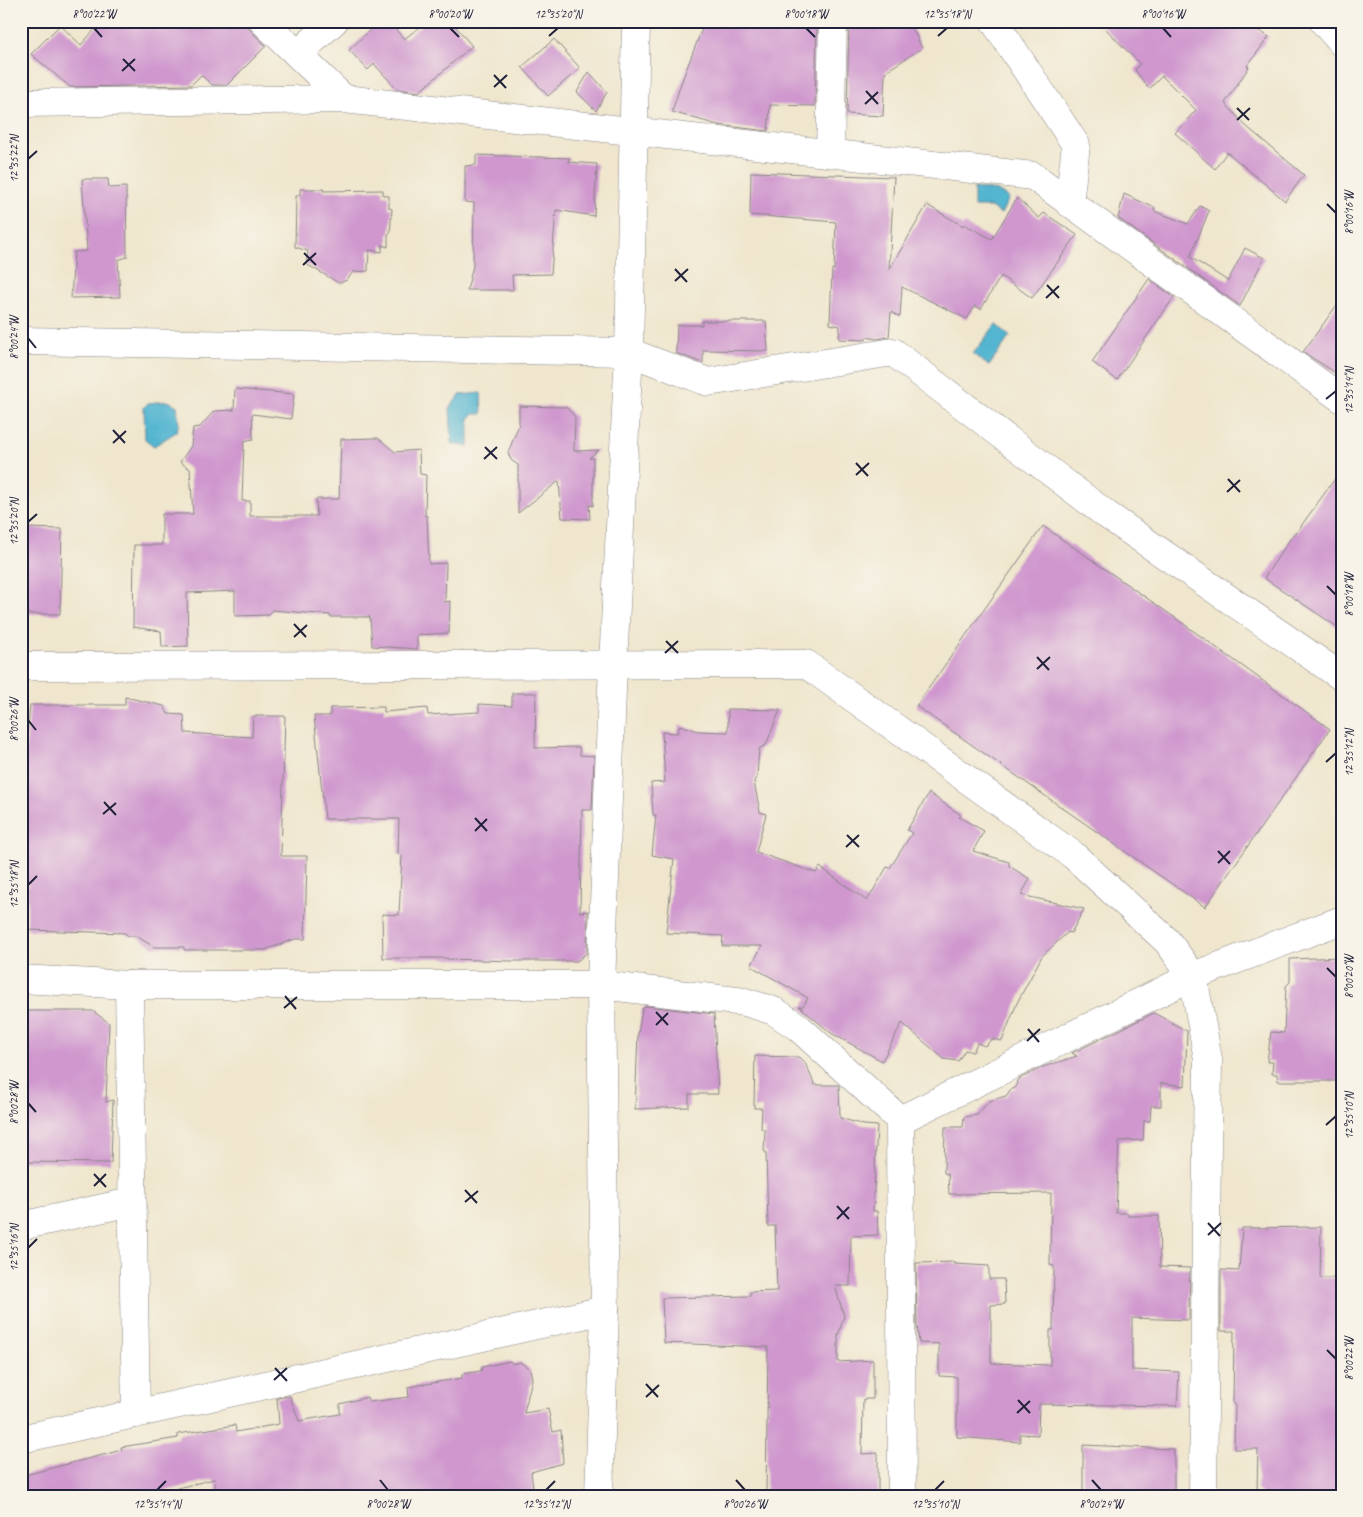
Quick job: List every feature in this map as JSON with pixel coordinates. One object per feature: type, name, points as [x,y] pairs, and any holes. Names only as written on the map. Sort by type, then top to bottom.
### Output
[{"type":"street","points":[[263,21],[344,99]]},
{"type":"street","points":[[298,54],[334,21]]},
{"type":"street","points":[[599,1496],[604,1310],[601,985],[613,664],[629,352],[636,21]]},
{"type":"street","points":[[830,154],[833,21]]},
{"type":"street","points":[[994,21],[1076,145],[1069,203]]},
{"type":"street","points":[[1322,21],[1342,43]]},
{"type":"street","points":[[21,103],[344,99],[1033,176],[1342,399]]},
{"type":"street","points":[[21,341],[629,352],[708,382],[893,352],[1107,515],[1342,677]]},
{"type":"street","points":[[21,666],[806,664],[1073,855],[1167,941],[1193,976],[1208,1059],[1203,1496]]},
{"type":"street","points":[[900,1120],[1193,976],[1342,920]]},
{"type":"street","points":[[21,979],[129,985],[601,985],[745,1002],[774,1011],[798,1027],[900,1120],[902,1496]]},
{"type":"street","points":[[129,985],[131,1202],[136,1414]]},
{"type":"street","points":[[21,1226],[131,1202]]},
{"type":"street","points":[[21,1439],[604,1310]]},
{"type":"water","points":[[974,188],[997,191],[1009,198],[1001,214],[991,207],[974,207]]},
{"type":"water","points":[[996,324],[1010,336],[989,366],[973,354]]},
{"type":"water","points":[[481,393],[482,414],[474,414],[469,418],[469,446],[452,444],[450,407],[460,395]]},
{"type":"water","points":[[168,401],[177,406],[179,424],[176,432],[154,446],[145,439],[144,407],[148,403]]},
{"type":"building","points":[[102,21],[248,21],[248,26],[252,32],[266,46],[227,85],[212,85],[201,75],[191,85],[70,87],[31,54],[60,25],[81,45]]},
{"type":"building","points":[[379,21],[388,21],[404,39],[428,21],[451,21],[472,46],[419,92],[397,89],[374,64],[368,70],[349,50]]},
{"type":"building","points":[[705,21],[817,21],[815,106],[770,105],[768,131],[718,125],[672,112]]},
{"type":"building","points":[[849,21],[909,21],[922,48],[885,72],[883,116],[847,114]]},
{"type":"building","points":[[1098,21],[1264,21],[1258,30],[1269,37],[1247,66],[1249,67],[1225,103],[1246,126],[1304,175],[1285,201],[1227,152],[1215,169],[1175,133],[1196,110],[1162,76],[1149,89],[1135,70],[1140,64]]},
{"type":"building","points":[[554,39],[580,68],[548,96],[522,67]]},
{"type":"building","points":[[589,72],[607,92],[596,111],[577,92]]},
{"type":"building","points":[[476,155],[570,158],[568,162],[597,164],[594,216],[556,210],[551,274],[512,275],[513,290],[467,290],[473,266],[474,203],[465,202],[465,166],[476,165]]},
{"type":"building","points":[[751,172],[894,177],[889,270],[927,205],[963,226],[964,224],[992,239],[1017,198],[1039,218],[1044,213],[1077,235],[1032,298],[1001,276],[981,309],[975,306],[967,319],[902,287],[900,317],[891,312],[889,337],[877,339],[866,337],[866,340],[839,339],[840,326],[830,324],[836,222],[750,215]]},
{"type":"building","points":[[82,179],[108,179],[109,188],[126,187],[127,257],[118,260],[120,297],[71,298],[74,252],[87,251]]},
{"type":"building","points":[[300,189],[324,189],[323,191],[383,190],[383,195],[389,196],[389,208],[392,209],[388,247],[382,245],[382,252],[369,250],[368,271],[353,272],[347,280],[339,283],[306,264],[308,251],[295,247],[296,196],[300,195]]},
{"type":"building","points":[[1124,194],[1155,208],[1154,211],[1188,224],[1200,206],[1209,211],[1190,257],[1228,281],[1245,248],[1264,258],[1240,306],[1118,218]]},
{"type":"building","points":[[1149,279],[1174,297],[1117,380],[1092,362]]},
{"type":"building","points":[[1342,298],[1342,377],[1303,352]]},
{"type":"building","points":[[702,321],[766,321],[768,351],[703,350],[703,363],[676,353],[677,325],[702,325]]},
{"type":"building","points":[[235,389],[294,394],[291,419],[252,414],[253,439],[244,441],[242,501],[250,501],[250,516],[317,516],[316,499],[339,499],[341,439],[378,438],[395,452],[419,450],[420,474],[426,475],[425,516],[427,516],[429,564],[446,563],[445,602],[450,601],[449,633],[417,635],[417,649],[372,646],[370,617],[330,617],[330,615],[272,610],[269,615],[235,616],[235,591],[187,593],[188,646],[162,647],[161,631],[133,627],[134,545],[162,545],[162,514],[193,514],[190,469],[180,462],[191,446],[193,428],[200,427],[214,411],[234,410]]},
{"type":"building","points":[[519,406],[566,407],[575,417],[574,451],[599,450],[589,458],[593,458],[593,506],[589,505],[590,519],[562,518],[559,481],[518,513],[518,465],[511,460],[508,453],[519,424]]},
{"type":"building","points":[[1342,469],[1342,630],[1264,578],[1295,532]]},
{"type":"building","points":[[1043,526],[1330,729],[1205,907],[916,706]]},
{"type":"building","points":[[25,528],[62,529],[60,614],[21,614],[21,532],[24,532]]},
{"type":"building","points":[[512,693],[536,693],[535,748],[579,747],[580,755],[594,756],[592,810],[582,810],[580,912],[588,911],[587,953],[577,961],[383,958],[382,914],[399,915],[402,855],[398,854],[399,819],[325,819],[314,716],[330,716],[330,708],[384,707],[384,712],[427,708],[428,715],[479,712],[479,704],[512,706]]},
{"type":"building","points":[[125,697],[164,706],[168,714],[184,715],[185,733],[252,737],[253,716],[285,716],[281,856],[307,856],[305,939],[295,939],[265,950],[184,950],[184,947],[154,947],[136,936],[128,936],[125,933],[27,930],[28,883],[21,882],[21,766],[24,766],[30,705],[125,705]]},
{"type":"building","points":[[728,709],[780,710],[766,745],[759,749],[757,776],[754,782],[760,812],[766,814],[756,852],[816,873],[820,867],[867,901],[887,867],[890,868],[912,833],[907,830],[929,793],[961,815],[959,817],[984,831],[973,851],[1009,862],[1009,866],[1030,879],[1021,895],[1084,909],[1071,933],[1068,932],[1042,956],[1017,1003],[1002,1041],[992,1039],[985,1046],[977,1043],[973,1052],[965,1050],[958,1061],[944,1059],[902,1023],[882,1061],[831,1033],[799,1006],[803,1006],[808,998],[751,966],[762,946],[722,946],[723,936],[666,933],[674,859],[652,855],[656,815],[653,815],[651,783],[665,782],[662,732],[677,733],[680,725],[698,731],[728,732]]},
{"type":"building","points":[[1342,957],[1342,1081],[1278,1081],[1277,1074],[1272,1074],[1273,1062],[1267,1062],[1271,1032],[1284,1033],[1286,986],[1290,982],[1290,959]]},
{"type":"building","points":[[646,1006],[714,1014],[718,1094],[689,1094],[689,1107],[635,1109],[638,1034],[642,1009]]},
{"type":"building","points":[[21,1011],[93,1011],[109,1023],[106,1102],[113,1100],[111,1163],[21,1162]]},
{"type":"building","points":[[1154,1013],[1187,1031],[1185,1086],[1161,1083],[1161,1106],[1151,1106],[1150,1121],[1144,1121],[1143,1140],[1119,1141],[1116,1213],[1127,1213],[1128,1216],[1159,1216],[1160,1267],[1190,1268],[1189,1320],[1132,1318],[1132,1370],[1179,1372],[1177,1406],[1039,1404],[1038,1435],[1020,1434],[1020,1442],[957,1437],[957,1377],[939,1376],[939,1344],[919,1343],[916,1263],[954,1262],[954,1264],[989,1266],[989,1279],[1004,1279],[1005,1304],[991,1305],[991,1363],[1050,1365],[1050,1330],[1053,1330],[1054,1266],[1050,1265],[1051,1193],[949,1194],[948,1174],[944,1173],[945,1127],[963,1127],[964,1117],[977,1115],[989,1101],[1006,1096],[1011,1089],[1014,1089],[1019,1079],[1043,1067],[1077,1056],[1072,1053]]},
{"type":"building","points":[[755,1056],[798,1057],[804,1061],[815,1085],[839,1085],[840,1118],[864,1125],[877,1126],[873,1211],[877,1211],[878,1235],[851,1236],[850,1286],[835,1286],[844,1316],[838,1336],[838,1362],[873,1360],[873,1399],[863,1399],[862,1454],[878,1453],[878,1496],[766,1496],[768,1347],[664,1343],[662,1298],[750,1296],[750,1292],[777,1291],[775,1226],[768,1226],[766,1152],[764,1151],[765,1130],[761,1128],[762,1108],[754,1108]]},
{"type":"building","points":[[1321,1227],[1320,1278],[1342,1278],[1342,1496],[1260,1496],[1260,1491],[1257,1491],[1258,1449],[1234,1449],[1234,1331],[1221,1331],[1221,1270],[1239,1271],[1242,1228]]},
{"type":"building","points":[[510,1361],[513,1364],[520,1362],[530,1369],[532,1379],[524,1413],[548,1409],[553,1432],[561,1430],[563,1463],[531,1472],[534,1496],[218,1496],[214,1479],[145,1496],[138,1496],[136,1492],[111,1496],[21,1496],[21,1476],[122,1450],[121,1447],[178,1438],[178,1434],[235,1425],[236,1432],[279,1424],[277,1398],[290,1396],[299,1421],[340,1414],[340,1404],[367,1397],[369,1402],[409,1397],[408,1387],[462,1378],[462,1374],[481,1371],[482,1367]]},
{"type":"building","points":[[1083,1445],[1174,1449],[1174,1496],[1083,1496]]}]
